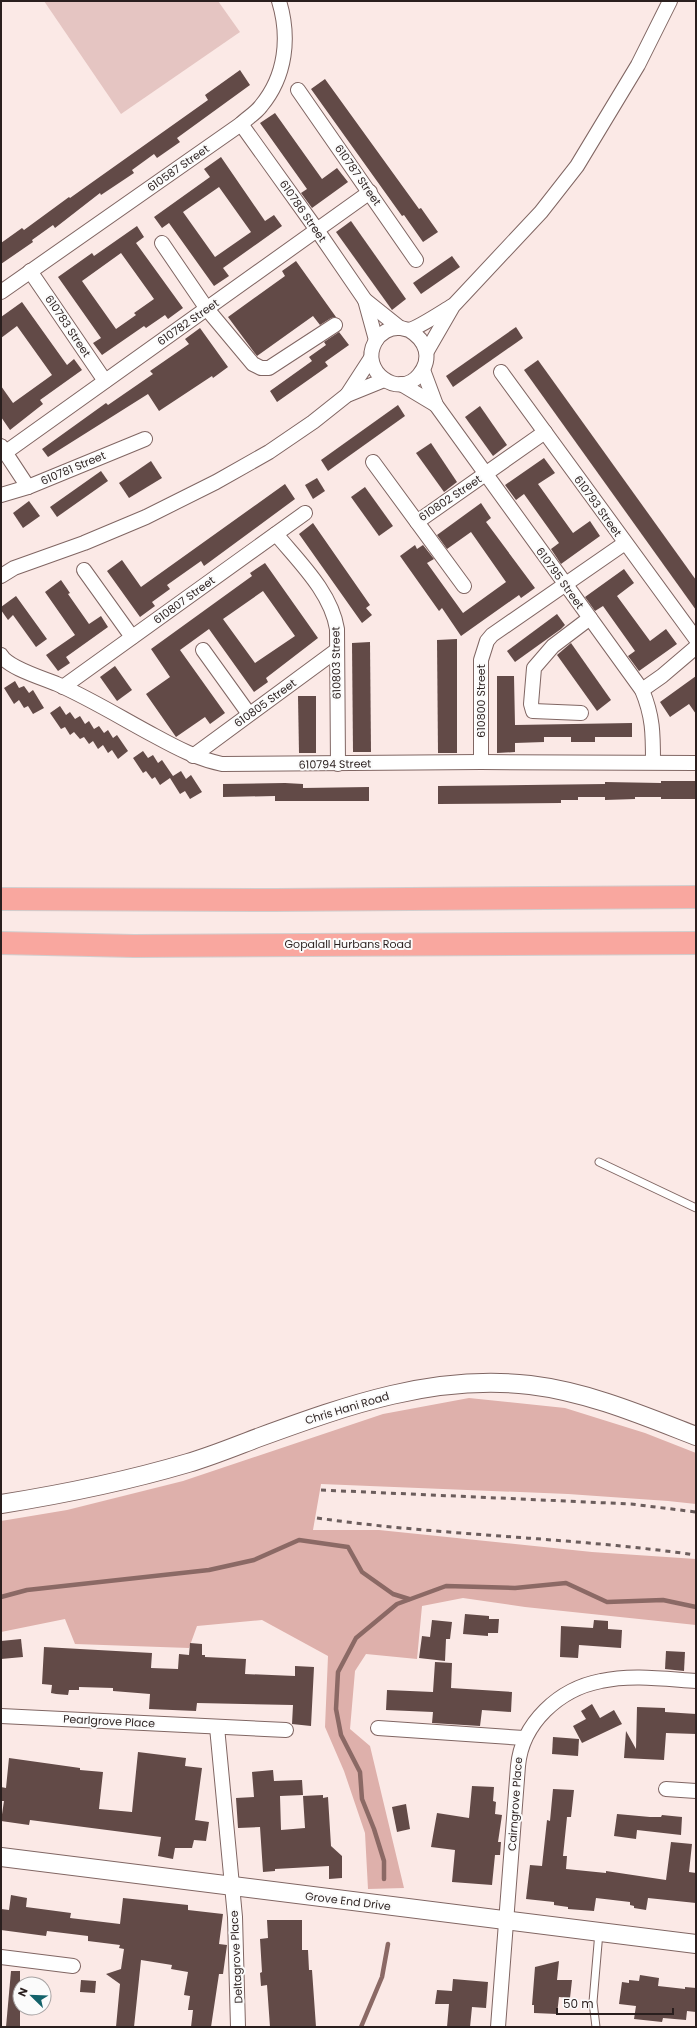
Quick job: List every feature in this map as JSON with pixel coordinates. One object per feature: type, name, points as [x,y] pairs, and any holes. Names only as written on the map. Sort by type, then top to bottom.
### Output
[{"type":"highway","points":[[1,899],[259,900],[696,897]]},
{"type":"highway","name":"Gopalall Hurbans Road","points":[[1,943],[134,946],[696,943]]},
{"type":"street","name":"610587 Street","points":[[1,292],[241,124],[260,107],[271,92],[281,72],[285,37],[285,19],[279,1]]},
{"type":"street","points":[[426,351],[453,306],[541,212],[577,166],[638,65],[670,1]]},
{"type":"street","name":"610787 Street","points":[[298,90],[416,260]]},
{"type":"street","name":"610786 Street","points":[[241,124],[317,230],[364,300]]},
{"type":"street","name":"610782 Street","points":[[3,449],[105,381],[370,192]]},
{"type":"street","points":[[162,243],[207,309],[245,356],[253,364],[261,368],[269,368],[335,325]]},
{"type":"street","name":"610783 Street","points":[[30,271],[105,381]]},
{"type":"street","points":[[364,300],[404,329],[420,338],[426,351],[427,361],[423,370],[417,377],[401,384]]},
{"type":"street","points":[[364,300],[376,340]]},
{"type":"street","points":[[436,405],[401,384],[384,380],[377,375],[372,367],[372,348],[376,340],[390,329],[404,329],[453,306]]},
{"type":"street","points":[[348,395],[371,358]]},
{"type":"street","points":[[423,370],[436,405]]},
{"type":"street","name":"610793 Street","points":[[501,372],[696,639]]},
{"type":"street","points":[[1,576],[7,567],[84,543],[146,517],[216,482],[269,452],[313,422],[348,395],[384,380]]},
{"type":"street","name":"610795 Street","points":[[436,405],[642,690],[650,708],[653,727],[653,762]]},
{"type":"street","name":"610802 Street","points":[[373,462],[417,522],[545,432]]},
{"type":"street","name":"610781 Street","points":[[1,495],[28,487],[145,438]]},
{"type":"street","points":[[3,449],[28,487]]},
{"type":"street","name":"610807 Street","points":[[63,687],[305,512]]},
{"type":"street","points":[[417,522],[464,586]]},
{"type":"street","name":"610803 Street","points":[[276,534],[329,602],[335,616],[337,629],[338,764]]},
{"type":"street","name":"610800 Street","points":[[481,762],[481,660],[487,642],[492,635],[625,542]]},
{"type":"street","points":[[84,570],[132,637]]},
{"type":"street","points":[[581,713],[533,711],[531,704],[534,668],[553,646],[590,618]]},
{"type":"street","points":[[642,690],[696,647]]},
{"type":"street","points":[[203,650],[249,714]]},
{"type":"street","name":"610805 Street","points":[[193,756],[336,650]]},
{"type":"street","name":"610794 Street","points":[[2,659],[63,687],[193,756],[206,761],[222,764],[481,762],[696,763]]},
{"type":"street","name":"Chris Hani Road","points":[[1,1504],[100,1487],[189,1463],[300,1423],[387,1395],[423,1388],[493,1383],[529,1385],[562,1390],[602,1401],[696,1436]]},
{"type":"street","name":"Cairngrove Place","points":[[498,2027],[518,1760],[524,1738],[533,1724],[549,1706],[563,1696],[601,1681],[620,1678],[696,1681]]},
{"type":"street","name":"Pearlgrove Place","points":[[1,1716],[286,1730]]},
{"type":"street","points":[[217,1727],[232,1887]]},
{"type":"street","points":[[378,1728],[524,1738]]},
{"type":"street","points":[[666,1789],[696,1791]]},
{"type":"street","name":"Grove End Drive","points":[[1,1857],[696,1944]]},
{"type":"street","name":"Deltagrove Place","points":[[232,1887],[238,2027]]},
{"type":"street","points":[[1,1957],[73,1966]]},
{"type":"lane","points":[[599,1162],[696,1208]]},
{"type":"lane","points":[[596,2027],[593,2002],[599,1932]]},
{"type":"shaded area","points":[[44,1],[218,1],[240,32],[121,114]]},
{"type":"shaded area","points":[[469,1398],[565,1408],[645,1433],[696,1453],[696,1504],[568,1494],[321,1484],[313,1530],[379,1530],[592,1552],[696,1559],[696,1625],[525,1607],[463,1598],[422,1606],[417,1659],[366,1654],[355,1671],[350,1729],[370,1746],[404,1888],[368,1889],[365,1833],[344,1771],[325,1727],[328,1656],[262,1620],[197,1626],[189,1648],[75,1644],[65,1619],[1,1632],[1,1521],[67,1510],[183,1481],[383,1414]]},
{"type":"building","points":[[240,70],[250,85],[177,138],[180,142],[157,158],[154,154],[132,170],[134,173],[101,195],[100,193],[55,228],[53,225],[32,240],[33,242],[1,264],[1,243],[22,228],[24,230],[208,100],[205,95]]},
{"type":"building","points":[[325,79],[419,209],[421,208],[438,232],[423,242],[404,215],[402,216],[311,89]]},
{"type":"building","points":[[275,113],[322,179],[337,168],[348,182],[312,208],[301,193],[307,189],[260,123]]},
{"type":"building","points":[[221,157],[265,221],[274,215],[282,226],[223,268],[229,276],[214,286],[169,223],[162,228],[154,217],[210,177],[204,169]],"holes":[[[219,187],[251,232],[215,257],[183,212]]]},
{"type":"building","points":[[351,221],[406,299],[392,310],[336,232]]},
{"type":"building","points":[[137,226],[144,237],[136,243],[183,308],[168,319],[165,315],[146,328],[144,326],[102,355],[93,343],[101,338],[58,277],[92,253],[94,256]],"holes":[[[121,253],[154,299],[134,313],[136,315],[116,329],[82,281]]]},
{"type":"building","points":[[452,256],[460,267],[421,294],[413,283]]},
{"type":"building","points":[[296,261],[336,317],[331,318],[320,325],[313,316],[257,356],[228,317],[285,276],[282,271]]},
{"type":"building","points":[[22,302],[67,365],[74,359],[82,370],[40,400],[43,404],[10,430],[1,417],[1,386],[13,403],[52,375],[17,326],[1,338],[1,317]]},
{"type":"building","points":[[516,327],[523,338],[453,387],[446,376]]},
{"type":"building","points":[[200,328],[228,367],[213,378],[212,376],[159,411],[148,394],[48,457],[42,449],[106,403],[108,405],[153,374],[150,371],[189,344],[185,339]]},
{"type":"building","points":[[339,332],[349,345],[325,362],[328,366],[277,402],[270,391],[312,361],[309,357],[326,345],[324,342]]},
{"type":"building","points":[[538,360],[696,580],[696,610],[524,370]]},
{"type":"building","points":[[398,405],[405,416],[328,471],[321,460]]},
{"type":"building","points":[[480,406],[507,445],[493,456],[465,417]]},
{"type":"building","points":[[431,443],[457,482],[444,492],[416,453]]},
{"type":"building","points":[[544,458],[555,473],[538,484],[573,533],[590,521],[600,536],[561,564],[551,549],[559,543],[524,494],[516,500],[505,485]]},
{"type":"building","points":[[151,461],[162,478],[129,498],[119,483]]},
{"type":"building","points":[[101,471],[108,481],[57,517],[50,507]]},
{"type":"building","points":[[317,478],[325,491],[313,499],[305,485]]},
{"type":"building","points":[[285,484],[295,499],[204,566],[201,561],[167,585],[170,589],[152,602],[155,606],[140,617],[107,571],[122,560],[141,587]]},
{"type":"building","points":[[365,487],[393,526],[379,536],[351,497]]},
{"type":"building","points":[[29,501],[40,516],[23,528],[13,513]]},
{"type":"building","points":[[481,503],[491,518],[486,522],[535,588],[521,598],[519,595],[461,636],[442,608],[439,611],[400,556],[415,545],[417,549],[423,545],[434,559],[427,563],[463,613],[506,582],[471,532],[447,549],[437,535]]},
{"type":"building","points":[[313,523],[370,605],[366,608],[372,615],[362,623],[299,534]]},
{"type":"building","points":[[265,563],[318,638],[266,678],[268,682],[254,692],[209,629],[180,650],[225,713],[210,724],[205,717],[176,737],[146,694],[170,677],[151,649],[252,576],[250,573]],"holes":[[[263,591],[295,636],[255,663],[223,619]]]},
{"type":"building","points":[[624,569],[634,583],[617,596],[650,641],[666,629],[677,644],[639,671],[628,656],[635,651],[603,606],[595,611],[585,597]]},
{"type":"building","points":[[61,580],[70,593],[68,594],[89,624],[101,616],[108,627],[66,657],[70,663],[58,671],[46,655],[75,635],[45,592]]},
{"type":"building","points":[[16,596],[47,639],[36,647],[13,615],[8,620],[1,610],[1,607]]},
{"type":"building","points":[[557,614],[565,625],[515,662],[507,651]]},
{"type":"building","points":[[457,639],[457,753],[438,753],[437,640]]},
{"type":"building","points":[[370,642],[371,752],[353,752],[352,643]]},
{"type":"building","points":[[571,643],[611,700],[597,711],[557,655]]},
{"type":"building","points":[[115,666],[132,690],[117,701],[100,677]]},
{"type":"building","points":[[497,676],[514,676],[515,725],[632,723],[632,737],[595,737],[595,742],[571,742],[571,737],[544,737],[544,742],[515,743],[515,752],[497,753]]},
{"type":"building","points":[[696,676],[696,714],[689,704],[670,717],[660,702]]},
{"type":"building","points":[[15,681],[19,688],[24,686],[29,693],[33,690],[44,708],[33,714],[28,706],[24,708],[19,700],[14,704],[4,688]]},
{"type":"building","points":[[298,696],[316,696],[316,753],[299,753]]},
{"type":"building","points":[[60,706],[66,715],[70,712],[75,719],[80,716],[85,724],[89,721],[94,729],[99,726],[104,733],[108,730],[113,738],[117,735],[128,751],[118,759],[112,750],[108,753],[103,745],[98,749],[93,741],[89,744],[84,737],[80,739],[74,732],[70,735],[65,727],[61,729],[50,713]]},
{"type":"building","points":[[143,751],[148,758],[153,755],[158,763],[162,760],[173,776],[181,771],[186,779],[191,775],[202,792],[190,799],[185,791],[180,794],[170,778],[160,785],[155,777],[152,779],[146,771],[143,773],[133,758]]},
{"type":"building","points":[[661,781],[696,781],[696,799],[635,797],[635,799],[605,800],[605,797],[578,797],[578,800],[561,800],[561,803],[438,804],[438,786],[605,784],[605,782],[661,783]]},
{"type":"building","points":[[223,784],[303,784],[303,788],[369,787],[369,801],[275,801],[275,796],[223,797]]},
{"type":"building","points":[[465,1614],[489,1616],[489,1619],[499,1619],[498,1633],[488,1633],[488,1636],[463,1634]]},
{"type":"building","points":[[432,1620],[452,1622],[450,1639],[446,1639],[445,1661],[419,1658],[422,1636],[430,1637]]},
{"type":"building","points":[[594,1620],[608,1621],[608,1629],[622,1630],[621,1648],[579,1645],[578,1658],[560,1657],[561,1626],[593,1628]]},
{"type":"building","points":[[21,1639],[23,1657],[1,1659],[1,1641]]},
{"type":"building","points":[[190,1643],[202,1644],[202,1655],[205,1655],[205,1657],[246,1659],[245,1674],[295,1676],[295,1666],[314,1667],[311,1726],[292,1724],[293,1705],[197,1703],[196,1711],[149,1709],[150,1694],[113,1691],[113,1688],[79,1687],[79,1690],[69,1690],[68,1695],[56,1694],[51,1693],[52,1685],[42,1684],[44,1647],[152,1653],[151,1668],[178,1669],[179,1654],[189,1655]]},
{"type":"building","points":[[666,1651],[685,1652],[684,1671],[665,1669]]},
{"type":"building","points":[[435,1662],[452,1663],[451,1688],[512,1692],[511,1712],[482,1710],[480,1726],[432,1723],[433,1712],[386,1710],[387,1690],[433,1692]]},
{"type":"building","points":[[592,1704],[600,1718],[614,1710],[622,1724],[582,1743],[573,1726],[586,1719],[581,1711]]},
{"type":"building","points":[[637,1707],[665,1708],[665,1712],[696,1714],[696,1734],[666,1733],[664,1760],[624,1758],[626,1731],[636,1749]]},
{"type":"building","points":[[553,1737],[579,1739],[578,1756],[552,1754]]},
{"type":"building","points":[[138,1752],[186,1758],[185,1766],[202,1768],[195,1820],[209,1822],[206,1841],[194,1840],[192,1848],[175,1848],[173,1859],[158,1856],[161,1837],[30,1820],[29,1825],[1,1821],[4,1801],[1,1801],[1,1787],[6,1788],[9,1758],[80,1768],[80,1770],[103,1772],[99,1809],[132,1812]]},
{"type":"building","points":[[273,1770],[274,1781],[302,1780],[303,1795],[280,1796],[281,1830],[305,1828],[303,1796],[323,1795],[323,1798],[328,1797],[331,1846],[342,1856],[342,1878],[329,1879],[329,1866],[275,1869],[275,1871],[263,1872],[260,1827],[238,1828],[236,1798],[254,1797],[252,1772]]},
{"type":"building","points":[[472,1786],[494,1787],[493,1801],[496,1802],[495,1814],[502,1815],[498,1842],[501,1842],[500,1855],[495,1855],[492,1885],[452,1882],[455,1850],[431,1847],[437,1813],[469,1818]]},
{"type":"building","points":[[553,1789],[574,1790],[571,1817],[567,1817],[563,1856],[567,1856],[566,1869],[606,1873],[606,1871],[666,1880],[671,1842],[692,1844],[689,1872],[696,1873],[696,1903],[648,1898],[646,1910],[634,1908],[634,1906],[630,1905],[630,1902],[596,1898],[594,1911],[568,1909],[568,1907],[554,1905],[554,1902],[526,1899],[530,1865],[542,1866],[547,1820],[550,1821]]},
{"type":"building","points":[[406,1804],[410,1829],[397,1832],[392,1807]]},
{"type":"building","points":[[617,1814],[650,1817],[661,1817],[662,1815],[682,1817],[681,1835],[637,1830],[636,1839],[614,1836]]},
{"type":"building","points":[[11,1895],[27,1898],[26,1907],[71,1913],[70,1918],[120,1924],[123,1898],[188,1905],[188,1910],[223,1914],[219,1944],[227,1945],[223,1974],[219,1974],[211,2027],[191,2027],[193,2010],[188,2010],[190,1996],[184,1995],[188,1972],[171,1969],[172,1965],[141,1960],[134,2027],[116,2027],[120,1984],[106,1974],[121,1969],[124,1949],[119,1948],[120,1945],[88,1941],[88,1936],[47,1931],[46,1936],[1,1930],[1,1909],[9,1910]]},
{"type":"building","points":[[267,1920],[302,1920],[302,1950],[308,1950],[309,1970],[312,1970],[316,2027],[270,2027],[267,1985],[261,1986],[260,1973],[262,1972],[260,1939],[268,1938]]},
{"type":"building","points":[[559,1961],[557,1980],[572,1980],[570,1998],[559,1997],[557,2014],[534,2013],[534,2005],[532,2005],[535,1967]]},
{"type":"building","points":[[11,1971],[20,1971],[20,1976],[12,1976],[12,2016],[20,2016],[20,2027],[6,2027]]},
{"type":"building","points":[[640,1975],[659,1978],[658,1986],[685,1989],[685,1987],[696,1988],[696,2012],[687,2011],[686,2020],[663,2018],[662,2022],[634,2019],[636,2006],[619,2004],[622,1982],[629,1983],[629,1980],[639,1981]]},
{"type":"building","points":[[453,1979],[488,1982],[486,2008],[472,2007],[470,2027],[447,2027],[449,2004],[435,2004],[437,1990],[452,1991]]},
{"type":"building","points":[[81,1980],[96,1981],[95,1993],[80,1992]]},
{"type":"waterway","points":[[1,1597],[27,1590],[209,1570],[254,1560],[299,1540],[348,1547],[362,1572],[393,1594],[409,1599]]},
{"type":"waterway","points":[[384,1879],[384,1861],[374,1829],[362,1799],[360,1772],[341,1735],[336,1709],[338,1672],[356,1638],[397,1604],[446,1586],[515,1588],[566,1583],[607,1602],[663,1600],[696,1607]]},
{"type":"waterway","points":[[361,2027],[382,1977],[388,1944]]},
{"type":"railway","points":[[321,1490],[631,1504],[696,1512]]},
{"type":"railway","points":[[317,1518],[412,1529],[601,1544],[696,1555]]}]
